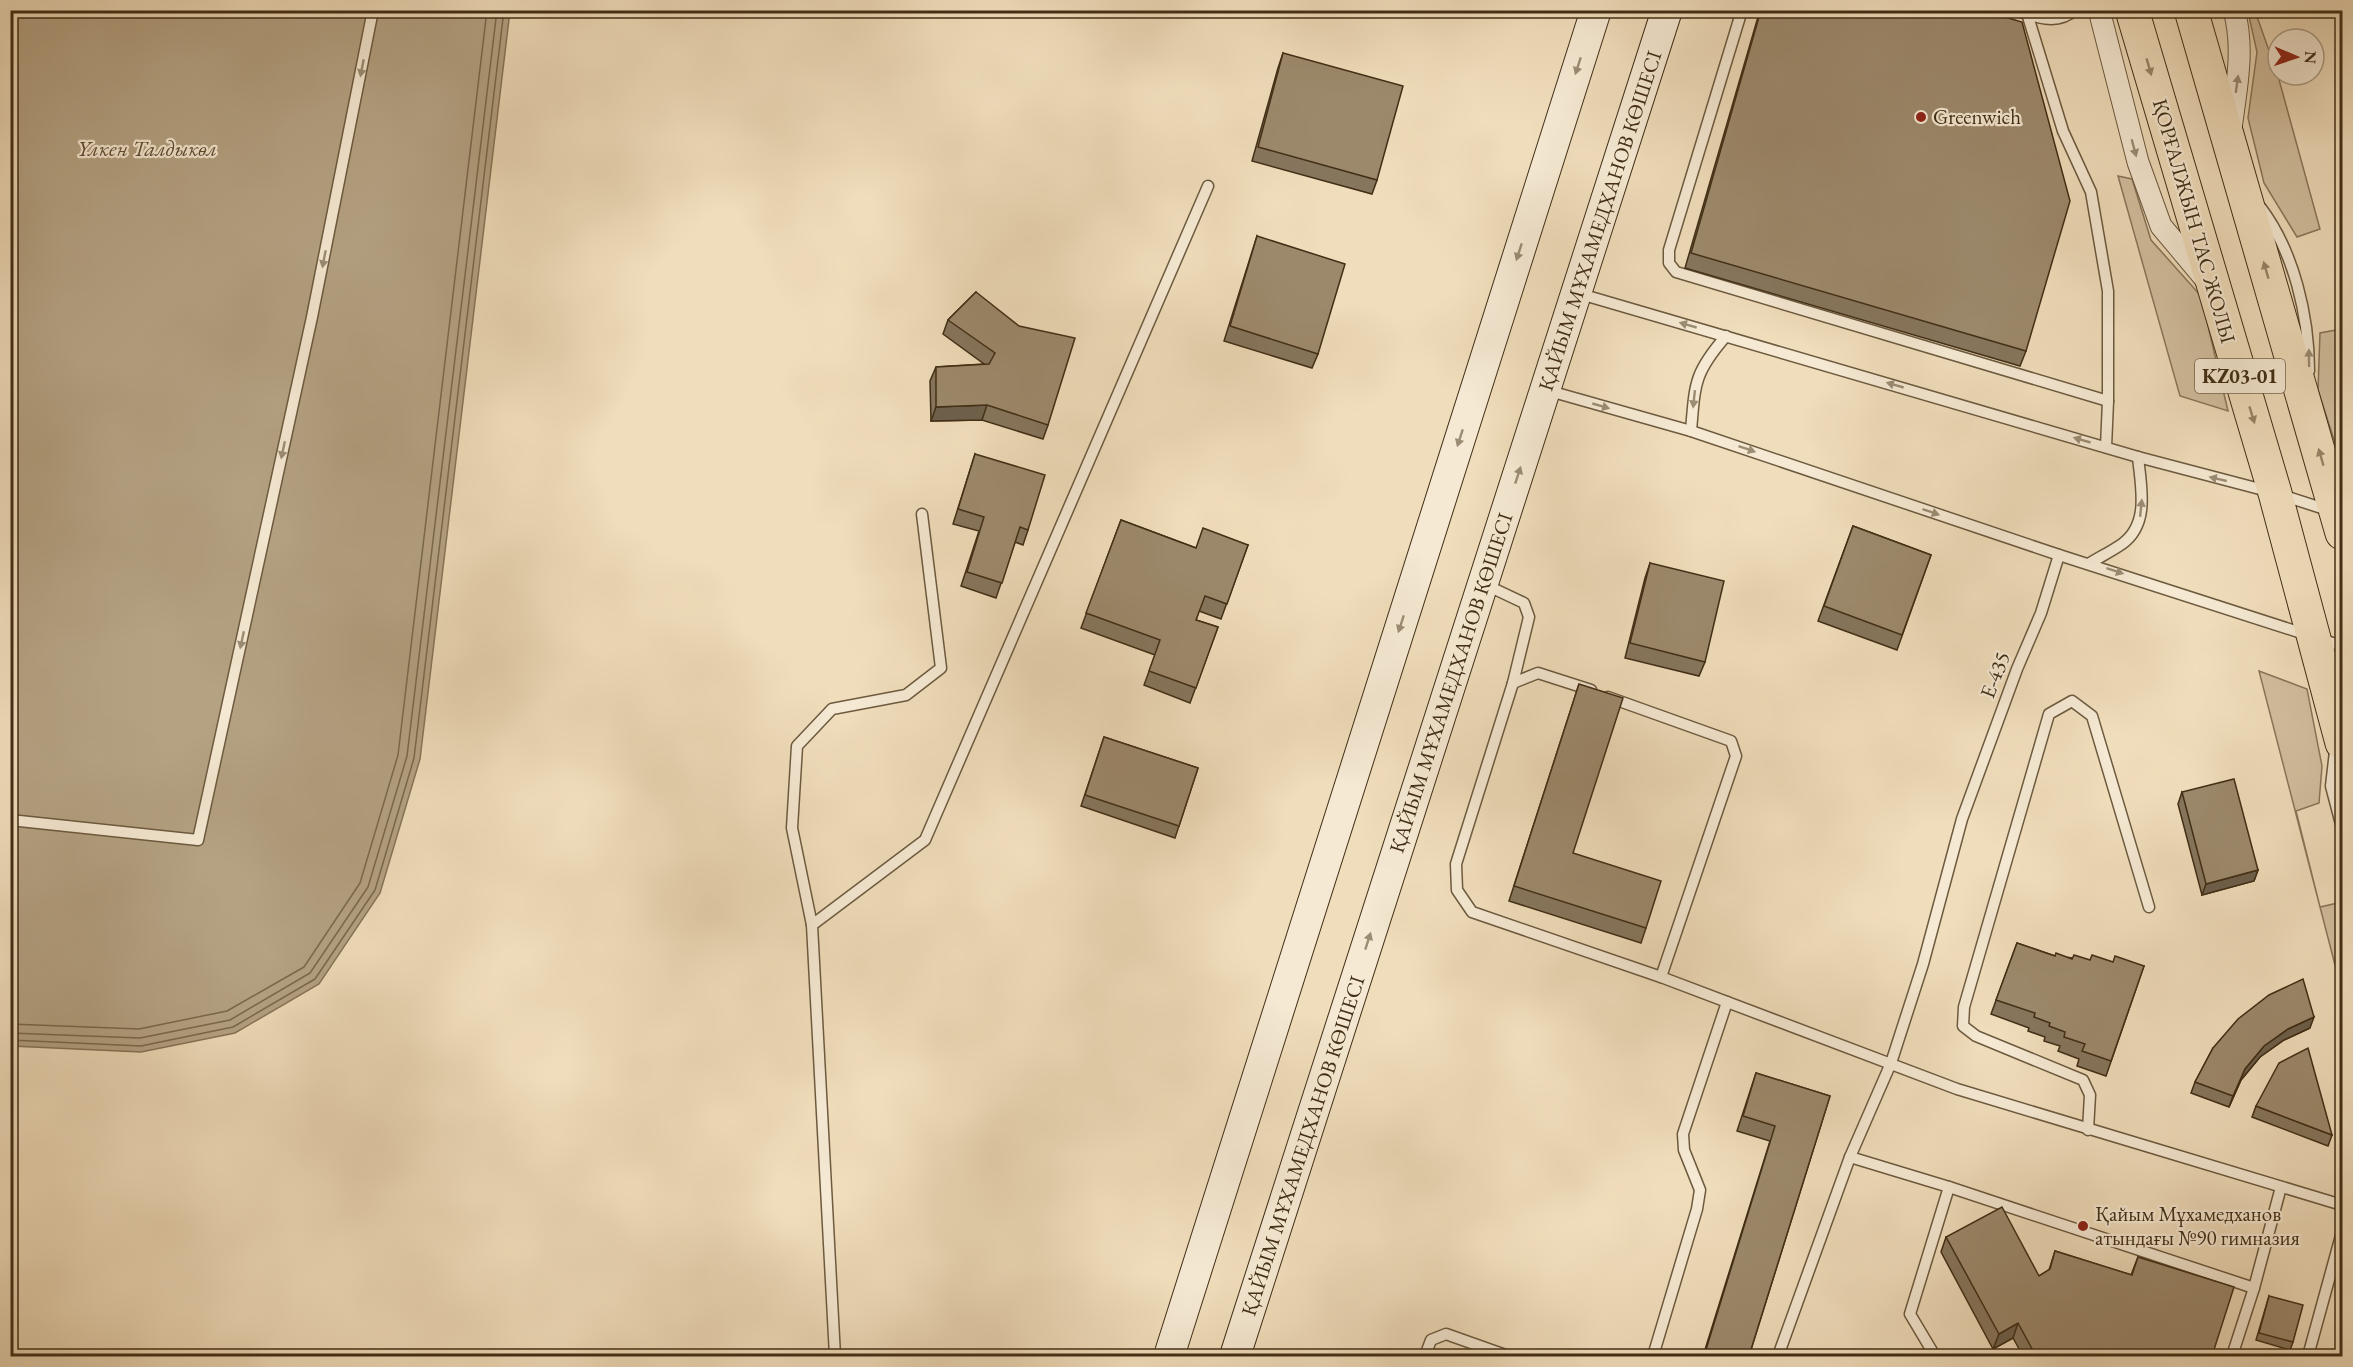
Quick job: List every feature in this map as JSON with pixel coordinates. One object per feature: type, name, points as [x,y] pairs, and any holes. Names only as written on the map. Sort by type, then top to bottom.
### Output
[{"type":"main road","points":[[1169,1356],[1596,10]]},
{"type":"main road","name":"ҚАЙЫМ МҰХАМЕДХАНОВ КӨШЕСІ","points":[[1235,1356],[1667,10]]},
{"type":"main road","name":"ҚОРҒАЛЖЫН ТАС ЖОЛЫ","points":[[2132,10],[2275,493],[2327,641],[2340,734]]},
{"type":"main road","name":"KZ03-01","points":[[2191,10],[2341,521]]},
{"type":"street","points":[[2099,10],[2138,162],[2161,226],[2215,291]]},
{"type":"street","points":[[2229,141],[2241,55],[2240,29],[2234,10]]},
{"type":"lane","points":[[10,819],[198,840],[312,317],[373,10]]},
{"type":"lane","points":[[1742,10],[1669,250],[1669,263],[1676,272],[2108,401]]},
{"type":"lane","points":[[2022,12],[2050,20],[2062,19],[2075,10]]},
{"type":"lane","points":[[2022,12],[2046,71],[2063,131],[2091,192],[2108,291],[2106,447]]},
{"type":"lane","points":[[812,925],[925,840],[1208,186]]},
{"type":"lane","points":[[1576,293],[2138,458],[2275,493],[2341,521]]},
{"type":"lane","points":[[1691,431],[1697,376],[1708,357],[1726,336]]},
{"type":"lane","points":[[1545,390],[1691,431],[2059,555],[2090,563],[2327,641]]},
{"type":"lane","points":[[2090,563],[2124,543],[2139,523],[2142,499],[2138,458]]},
{"type":"lane","points":[[835,1356],[812,925],[792,828],[797,746],[832,709],[906,695],[941,668],[922,514]]},
{"type":"lane","name":"Е-435","points":[[1778,1356],[1850,1157],[1891,1063],[1923,964],[1962,819],[2017,669],[2041,613],[2059,555]]},
{"type":"lane","points":[[1483,583],[1524,603],[1529,617],[1513,683],[1456,864],[1456,890],[1472,912],[1661,977],[1957,1089],[2343,1205]]},
{"type":"lane","points":[[1513,683],[1538,673],[1555,677],[1731,741],[1736,756],[1661,977]]},
{"type":"lane","points":[[2088,1130],[2090,1095],[2083,1080],[1976,1036],[1963,1026],[1964,1007],[2049,714],[2072,701],[2092,716],[2149,907]]},
{"type":"lane","points":[[2340,734],[2331,786],[2343,828]]},
{"type":"lane","points":[[1653,1356],[1697,1209],[1700,1190],[1684,1150],[1683,1134],[1727,1002]]},
{"type":"lane","points":[[1850,1157],[1949,1187],[2254,1288]]},
{"type":"lane","points":[[1935,1356],[1910,1314],[1949,1187]]},
{"type":"lane","points":[[2232,1356],[2254,1288],[2281,1187]]},
{"type":"lane","points":[[2308,1356],[2343,1232]]},
{"type":"lane","points":[[1425,1356],[1431,1340],[1446,1334],[1508,1356]]},
{"type":"shaded area","points":[[2255,11],[2266,42],[2266,87],[2281,87],[2320,229],[2297,237],[2264,183],[2248,118],[2257,52],[2248,12]]},
{"type":"shaded area","points":[[2118,176],[2132,179],[2151,240],[2201,296],[2228,411],[2180,396]]},
{"type":"shaded area","points":[[2342,329],[2342,445],[2336,446],[2318,390],[2320,333]]},
{"type":"shaded area","points":[[2259,671],[2307,689],[2322,766],[2319,803],[2296,811],[2319,904]]},
{"type":"shaded area","points":[[2342,902],[2342,992],[2320,907]]},
{"type":"water","name":"Үлкен Талдыкөл","points":[[11,11],[510,11],[420,759],[380,893],[319,984],[235,1033],[141,1052],[11,1046]]},
{"type":"building","points":[[1761,10],[1981,10],[2022,22],[2070,201],[2026,351],[1691,253]]},
{"type":"building","points":[[1283,53],[1403,86],[1377,180],[1258,147]]},
{"type":"building","points":[[1257,236],[1345,264],[1318,354],[1230,326]]},
{"type":"building","points":[[976,292],[1019,326],[1075,338],[1048,425],[987,405],[936,407],[936,367],[989,364],[995,353],[948,320]]},
{"type":"building","points":[[975,454],[1045,475],[1028,530],[1020,527],[1002,583],[967,572],[984,517],[958,509]]},
{"type":"building","points":[[1121,520],[1196,548],[1203,528],[1248,545],[1227,604],[1205,596],[1196,620],[1218,627],[1196,688],[1149,671],[1160,640],[1086,613]]},
{"type":"building","points":[[1853,526],[1931,555],[1902,635],[1824,606]]},
{"type":"building","points":[[1650,563],[1724,581],[1705,662],[1630,643]]},
{"type":"building","points":[[1579,684],[1623,698],[1573,853],[1661,881],[1646,928],[1514,886]]},
{"type":"building","points":[[1104,737],[1198,768],[1179,826],[1085,795]]},
{"type":"building","points":[[2234,779],[2258,870],[2206,884],[2182,792]]},
{"type":"building","points":[[2017,943],[2055,956],[2056,953],[2072,959],[2074,955],[2090,960],[2092,955],[2113,962],[2115,956],[2144,966],[2111,1061],[2082,1051],[2085,1044],[2064,1037],[2065,1032],[2034,1017],[2035,1013],[1996,1000]]},
{"type":"building","points":[[2303,979],[2314,1017],[2288,1029],[2264,1046],[2245,1069],[2233,1096],[2195,1082],[2213,1048],[2238,1019],[2269,995]]},
{"type":"building","points":[[2308,1048],[2332,1135],[2256,1106],[2279,1063]]},
{"type":"building","points":[[1756,1073],[1830,1096],[1749,1356],[1704,1356],[1775,1126],[1743,1116]]},
{"type":"building","points":[[2002,1207],[2039,1276],[2050,1269],[2055,1251],[2132,1275],[2138,1257],[2234,1287],[2212,1356],[2071,1356],[2054,1351],[2045,1356],[2036,1356],[2018,1323],[1999,1334],[1946,1237]]},
{"type":"building","points":[[2269,1296],[2303,1305],[2293,1342],[2259,1333]]},
{"type":"building","points":[[1459,1350],[1480,1356],[1457,1356]]},
{"type":"place","name":"Greenwich","points":[[1921,117]]},
{"type":"place","name":"Қайым Мұхамедханов атындағы №90 гимназия","points":[[2083,1226]]}]
